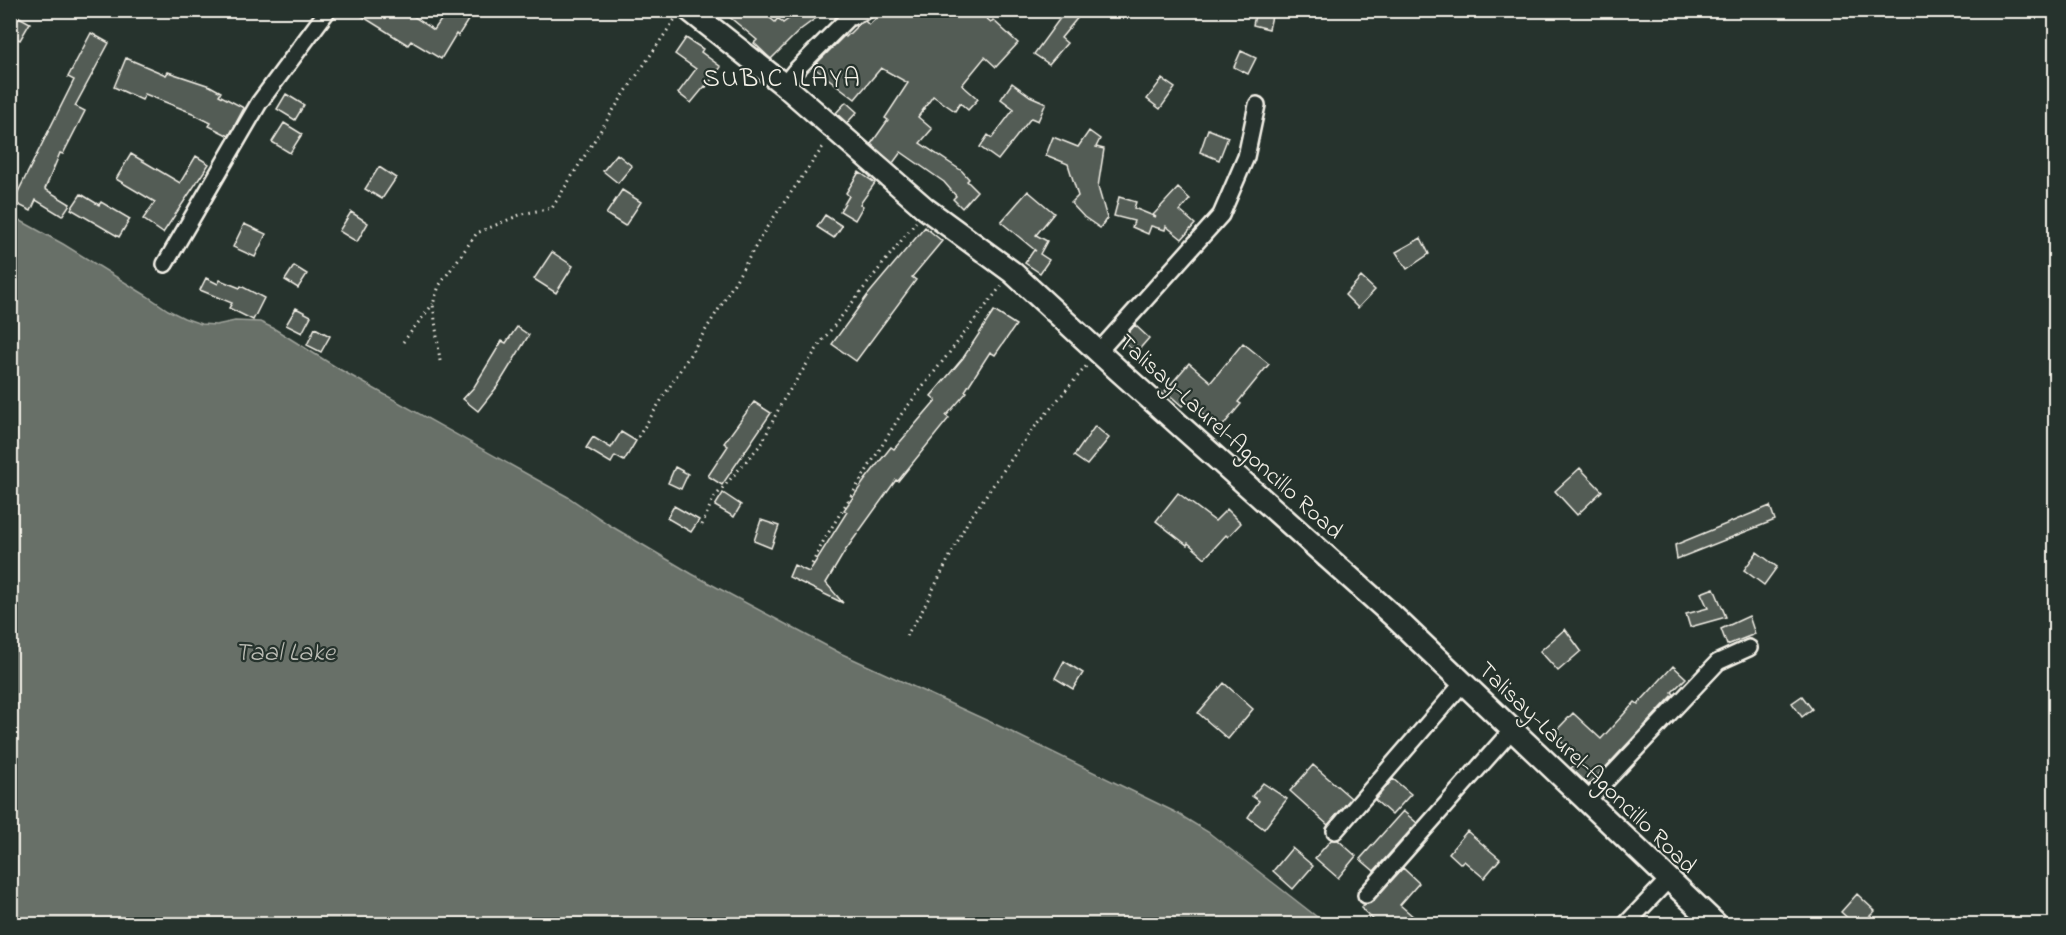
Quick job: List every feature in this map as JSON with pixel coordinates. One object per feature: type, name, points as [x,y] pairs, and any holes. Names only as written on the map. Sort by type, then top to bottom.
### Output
[{"type":"main road","name":"Talisay-Laurel-Agoncillo Road","points":[[690,10],[784,85],[926,209],[1012,272],[1392,615],[1716,924]]},
{"type":"street","points":[[165,264],[259,103],[328,10]]},
{"type":"street","points":[[784,85],[847,19],[867,10]]},
{"type":"street","points":[[1099,351],[1221,214],[1246,157],[1257,105]]},
{"type":"street","points":[[1587,801],[1718,662],[1749,648]]},
{"type":"street","points":[[1335,831],[1463,683]]},
{"type":"street","points":[[1366,894],[1512,730]]},
{"type":"street","points":[[1626,924],[1668,880]]},
{"type":"path","points":[[403,342],[433,304],[439,286],[477,232],[522,214],[552,208],[614,109],[682,10]]},
{"type":"path","points":[[638,437],[722,304],[767,227],[835,130]]},
{"type":"path","points":[[702,525],[713,499],[762,443],[782,402],[822,341],[926,209]]},
{"type":"path","points":[[812,564],[824,540],[900,416],[1012,272]]},
{"type":"path","points":[[433,304],[440,361]]},
{"type":"path","points":[[906,636],[921,613],[968,521],[1029,434],[1099,351]]},
{"type":"water","name":"Taal Lake","points":[[10,215],[63,244],[184,318],[201,324],[216,325],[235,321],[260,322],[273,328],[339,369],[568,497],[611,526],[692,574],[840,653],[999,726],[1175,812],[1208,832],[1326,924],[11,924]]},
{"type":"building","points":[[352,10],[404,10],[434,30],[448,10],[461,10],[470,17],[458,36],[456,34],[441,59],[411,41],[408,45]]},
{"type":"building","points":[[721,10],[760,10],[775,22],[778,18],[783,23],[801,10],[827,10],[800,30],[771,59],[754,43],[757,40]]},
{"type":"building","points":[[885,10],[976,10],[991,22],[993,20],[1018,43],[996,67],[985,57],[962,85],[978,99],[968,110],[960,103],[955,111],[933,96],[918,117],[932,129],[920,143],[962,171],[969,179],[967,181],[977,191],[962,208],[953,199],[956,196],[944,182],[901,152],[893,163],[871,144],[888,120],[885,118],[908,83],[881,68],[855,99],[813,67],[845,35],[846,37],[865,21],[869,25]]},
{"type":"building","points":[[1066,10],[1084,10],[1061,38],[1067,43],[1049,64],[1034,54]]},
{"type":"building","points":[[1256,10],[1273,12],[1269,29],[1253,25]]},
{"type":"building","points":[[10,12],[30,23],[20,40],[10,35]]},
{"type":"building","points":[[91,33],[109,43],[75,106],[85,111],[63,154],[60,153],[45,189],[70,204],[62,216],[36,200],[31,211],[13,202],[74,80],[68,77]]},
{"type":"building","points":[[686,38],[703,49],[701,52],[721,67],[691,103],[678,93],[696,69],[675,54]]},
{"type":"building","points":[[1241,51],[1256,58],[1248,74],[1234,67]]},
{"type":"building","points":[[126,58],[166,75],[168,72],[210,86],[221,92],[219,95],[244,108],[229,136],[209,126],[211,123],[195,114],[145,94],[142,100],[114,87]]},
{"type":"building","points":[[1162,79],[1175,88],[1160,109],[1147,99]]},
{"type":"building","points":[[1012,83],[1030,96],[1046,103],[1038,121],[1031,118],[998,160],[980,147],[988,135],[992,138],[1014,109],[1001,99]]},
{"type":"building","points":[[286,94],[304,105],[295,120],[277,109]]},
{"type":"building","points":[[846,102],[857,112],[847,123],[836,113]]},
{"type":"building","points":[[284,123],[302,134],[290,153],[272,142]]},
{"type":"building","points":[[1208,129],[1228,137],[1219,160],[1200,152]]},
{"type":"building","points":[[1089,131],[1100,139],[1096,147],[1104,149],[1098,187],[1107,218],[1100,228],[1084,217],[1071,203],[1078,196],[1068,164],[1046,155],[1053,137],[1078,147]]},
{"type":"building","points":[[131,154],[180,183],[196,156],[209,164],[163,233],[143,219],[155,202],[116,179]]},
{"type":"building","points":[[617,154],[632,166],[618,183],[603,171]]},
{"type":"building","points":[[379,167],[396,178],[382,199],[365,189]]},
{"type":"building","points":[[859,172],[875,183],[860,204],[863,206],[855,220],[840,211],[849,196],[846,193]]},
{"type":"building","points":[[1178,188],[1190,199],[1180,211],[1195,224],[1182,239],[1166,226],[1165,230],[1151,226],[1148,234],[1132,227],[1134,221],[1114,216],[1119,197],[1136,202],[1134,208],[1156,217],[1153,215]]},
{"type":"building","points":[[622,190],[641,202],[625,226],[606,214]]},
{"type":"building","points":[[1028,191],[1054,213],[1036,235],[1047,241],[1040,254],[1049,260],[1040,273],[1025,263],[1034,250],[1036,251],[1001,222]]},
{"type":"building","points":[[81,194],[99,205],[101,202],[130,219],[119,237],[71,209]]},
{"type":"building","points":[[351,212],[368,223],[357,242],[339,231]]},
{"type":"building","points":[[825,215],[842,226],[834,238],[817,227]]},
{"type":"building","points":[[244,224],[266,234],[255,257],[233,247]]},
{"type":"building","points":[[925,227],[942,241],[912,277],[916,280],[856,361],[832,344],[867,296]]},
{"type":"building","points":[[1421,238],[1429,254],[1407,269],[1396,252]]},
{"type":"building","points":[[552,252],[573,266],[556,293],[534,279]]},
{"type":"building","points":[[294,266],[307,274],[298,288],[285,280]]},
{"type":"building","points":[[1361,277],[1375,290],[1358,308],[1345,295]]},
{"type":"building","points":[[206,278],[218,284],[220,280],[240,288],[241,286],[264,298],[253,320],[229,308],[232,303],[200,290]]},
{"type":"building","points":[[296,308],[311,316],[302,333],[286,325]]},
{"type":"building","points":[[994,311],[1016,325],[995,355],[990,352],[965,391],[967,392],[946,416],[949,418],[898,481],[896,480],[845,551],[826,583],[843,603],[789,577],[794,565],[809,572],[847,512],[844,510],[865,480],[891,447],[894,449],[936,400],[931,396],[963,358]]},
{"type":"building","points":[[1135,325],[1149,338],[1136,353],[1122,340]]},
{"type":"building","points":[[517,327],[529,335],[497,387],[478,411],[463,399],[474,387],[502,341],[506,343]]},
{"type":"building","points":[[315,328],[330,336],[321,352],[307,345]]},
{"type":"building","points":[[1243,343],[1269,364],[1238,402],[1241,404],[1220,429],[1187,401],[1182,406],[1165,391],[1189,363],[1211,382]]},
{"type":"building","points":[[754,402],[771,413],[722,485],[708,476],[728,446],[724,443]]},
{"type":"building","points":[[1095,426],[1109,438],[1087,465],[1074,456]]},
{"type":"building","points":[[621,432],[636,441],[624,461],[615,456],[611,463],[586,448],[593,437],[611,448]]},
{"type":"building","points":[[675,467],[688,474],[681,489],[668,483]]},
{"type":"building","points":[[1580,468],[1602,491],[1577,515],[1555,491]]},
{"type":"building","points":[[723,493],[741,505],[734,517],[715,506]]},
{"type":"building","points":[[1178,493],[1215,521],[1227,509],[1241,523],[1228,537],[1226,535],[1205,558],[1156,521]]},
{"type":"building","points":[[674,506],[699,520],[691,532],[667,518]]},
{"type":"building","points":[[1770,506],[1775,520],[1677,559],[1675,545]]},
{"type":"building","points":[[761,520],[779,526],[771,548],[754,541]]},
{"type":"building","points":[[1757,552],[1777,567],[1764,585],[1744,570]]},
{"type":"building","points":[[1714,588],[1726,617],[1690,627],[1686,614],[1708,608],[1701,593]]},
{"type":"building","points":[[1749,616],[1755,634],[1727,645],[1721,629]]},
{"type":"building","points":[[1565,629],[1581,651],[1558,671],[1540,651]]},
{"type":"building","points":[[1064,661],[1083,673],[1073,689],[1055,678]]},
{"type":"building","points":[[1673,666],[1686,678],[1672,692],[1674,694],[1589,785],[1571,768],[1580,760],[1553,734],[1573,713],[1601,739]]},
{"type":"building","points":[[1224,683],[1253,709],[1228,739],[1198,713]]},
{"type":"building","points":[[1802,696],[1812,709],[1802,717],[1792,703]]},
{"type":"building","points":[[1313,765],[1351,798],[1328,825],[1290,791]]},
{"type":"building","points":[[1393,779],[1411,794],[1392,815],[1375,800]]},
{"type":"building","points":[[1263,783],[1287,799],[1264,829],[1248,817],[1259,801],[1252,796]]},
{"type":"building","points":[[1403,811],[1417,823],[1374,871],[1360,859]]},
{"type":"building","points":[[1467,831],[1500,859],[1484,878],[1464,861],[1461,864],[1449,853]]},
{"type":"building","points":[[1331,840],[1338,840],[1356,856],[1338,878],[1315,858]]},
{"type":"building","points":[[1292,848],[1313,866],[1293,889],[1273,871]]},
{"type":"building","points":[[1403,868],[1419,883],[1400,905],[1422,924],[1378,924],[1361,908],[1373,901]]},
{"type":"building","points":[[1857,894],[1875,911],[1862,924],[1854,924],[1841,912]]},
{"type":"district","name":"SUBIC ILAYA","points":[[782,77]]}]
